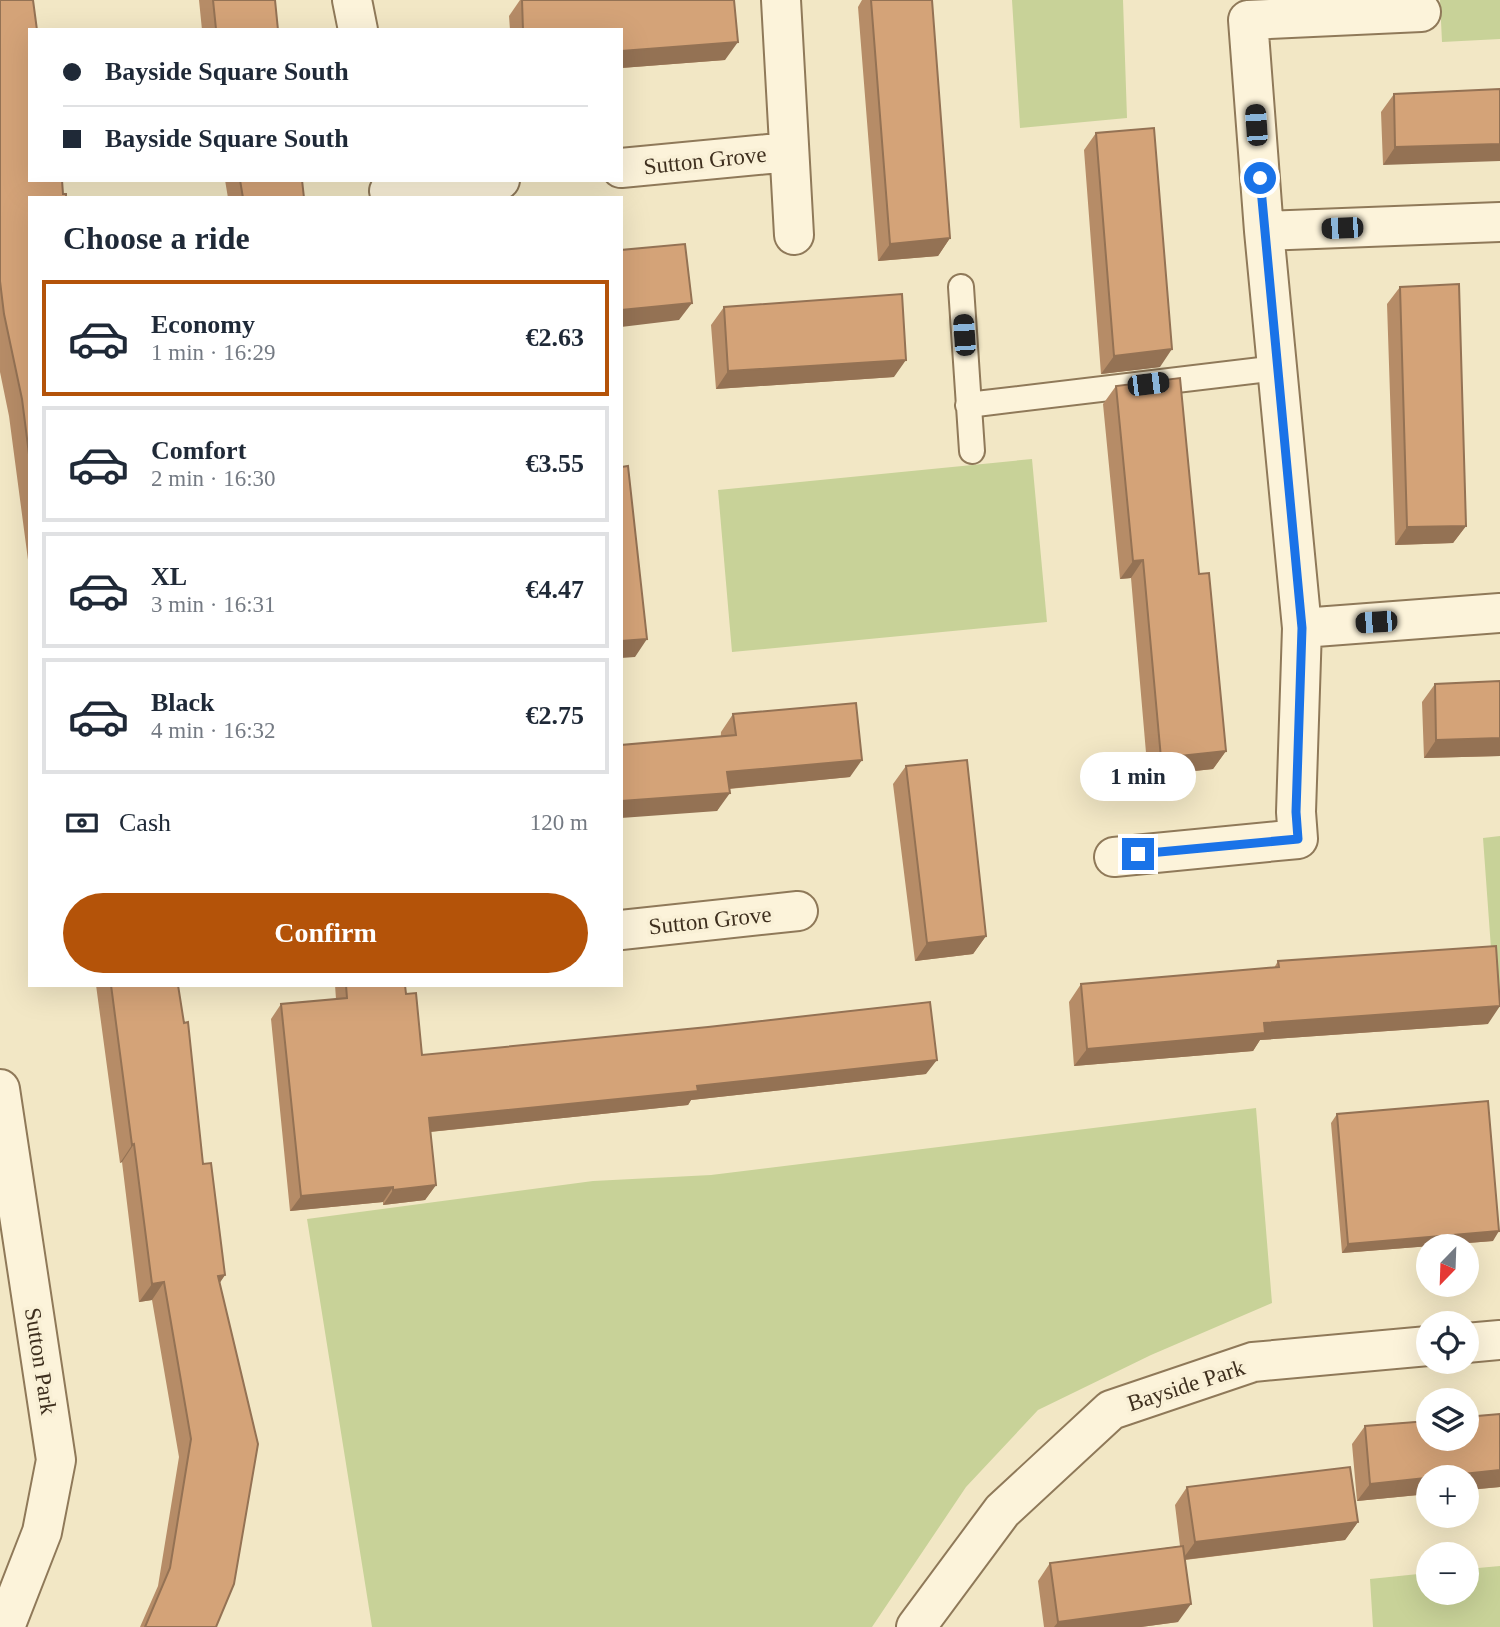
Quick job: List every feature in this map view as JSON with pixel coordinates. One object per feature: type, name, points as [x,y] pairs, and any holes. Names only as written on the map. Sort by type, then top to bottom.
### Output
[{"type":"street","points":[[352,0],[358,28]]},
{"type":"street","name":"Sutton Grove","points":[[781,0],[794,235]]},
{"type":"street","points":[[1114,857],[1298,839],[1296,812],[1302,628],[1264,231],[1248,20],[1400,8]]},
{"type":"street","name":"Sutton Grove","points":[[623,168],[789,152]]},
{"type":"street","points":[[388,190],[478,182]]},
{"type":"street","points":[[1264,231],[1500,222]]},
{"type":"street","points":[[1302,628],[1500,613]]},
{"type":"street","name":"Sutton Grove","points":[[623,930],[798,911]]},
{"type":"street","name":"Sutton Park","points":[[0,1090],[56,1460],[42,1532],[5,1627]]},
{"type":"street","points":[[1479,1341],[1500,1339]]},
{"type":"street","name":"Bayside Park","points":[[916,1627],[1002,1511],[1111,1410],[1253,1362],[1416,1347]]},
{"type":"lane","points":[[961,287],[972,451]]},
{"type":"lane","points":[[968,405],[1277,368]]},
{"type":"green space","points":[[1012,0],[1123,0],[1127,118],[1020,128]]},
{"type":"green space","points":[[1440,0],[1500,0],[1500,39],[1442,42]]},
{"type":"green space","points":[[1032,459],[1047,622],[732,652],[718,490]]},
{"type":"green space","points":[[1500,836],[1500,990],[1494,990],[1483,838]]},
{"type":"green space","points":[[1256,1108],[1272,1303],[1151,1355],[1038,1410],[966,1487],[872,1627],[372,1627],[307,1219],[593,1181],[711,1175]]},
{"type":"green space","points":[[1500,1566],[1500,1627],[1373,1627],[1370,1579],[1416,1574],[1416,1605],[1479,1605],[1479,1568]]},
{"type":"building","points":[[0,0],[33,0],[37,28],[28,28],[28,182],[62,182],[63,194],[66,196],[28,196],[28,446],[0,281]]},
{"type":"building","points":[[213,0],[275,0],[278,28],[216,28]]},
{"type":"building","points":[[522,0],[734,0],[738,42],[623,51],[623,28],[523,28]]},
{"type":"building","points":[[871,0],[932,0],[950,238],[890,244]]},
{"type":"building","points":[[1500,89],[1500,144],[1395,147],[1394,94]]},
{"type":"building","points":[[1154,128],[1172,349],[1114,356],[1096,133]]},
{"type":"building","points":[[240,182],[302,182],[304,196],[243,196]]},
{"type":"building","points":[[685,244],[692,303],[623,310],[623,250]]},
{"type":"building","points":[[1459,284],[1466,526],[1407,527],[1400,287]]},
{"type":"building","points":[[902,294],[906,360],[728,371],[724,307]]},
{"type":"building","points":[[1180,378],[1199,574],[1209,573],[1226,751],[1161,758],[1143,560],[1133,561],[1116,386]]},
{"type":"building","points":[[628,466],[647,639],[623,641],[623,467]]},
{"type":"building","points":[[1500,681],[1500,738],[1436,740],[1435,684]]},
{"type":"building","points":[[856,703],[862,760],[727,772],[730,793],[623,801],[623,745],[736,735],[733,714]]},
{"type":"building","points":[[967,760],[986,936],[927,943],[906,766]]},
{"type":"building","points":[[1496,946],[1500,1006],[1264,1023],[1265,1033],[1087,1049],[1081,984],[1279,967],[1278,961]]},
{"type":"building","points":[[111,987],[178,987],[184,1023],[188,1022],[203,1164],[211,1163],[225,1275],[218,1276],[258,1444],[234,1584],[216,1627],[145,1627],[170,1568],[191,1439],[164,1282],[152,1284],[134,1144],[132,1145]]},
{"type":"building","points":[[346,987],[405,987],[406,994],[416,993],[422,1055],[930,1002],[937,1060],[697,1086],[698,1091],[429,1118],[436,1185],[301,1196],[281,1004],[347,998]]},
{"type":"building","points":[[1488,1101],[1499,1231],[1416,1234],[1416,1238],[1348,1244],[1337,1114]]},
{"type":"building","points":[[1500,1414],[1500,1470],[1479,1472],[1479,1465],[1416,1465],[1416,1479],[1370,1484],[1365,1426],[1416,1422],[1416,1451],[1479,1451],[1479,1416]]},
{"type":"building","points":[[1350,1467],[1358,1522],[1195,1542],[1187,1487]]},
{"type":"building","points":[[1183,1546],[1191,1604],[1058,1622],[1050,1563]]},
{"type":"route","points":[[1138,854],[1298,839],[1296,812],[1302,628],[1260,178]]}]
